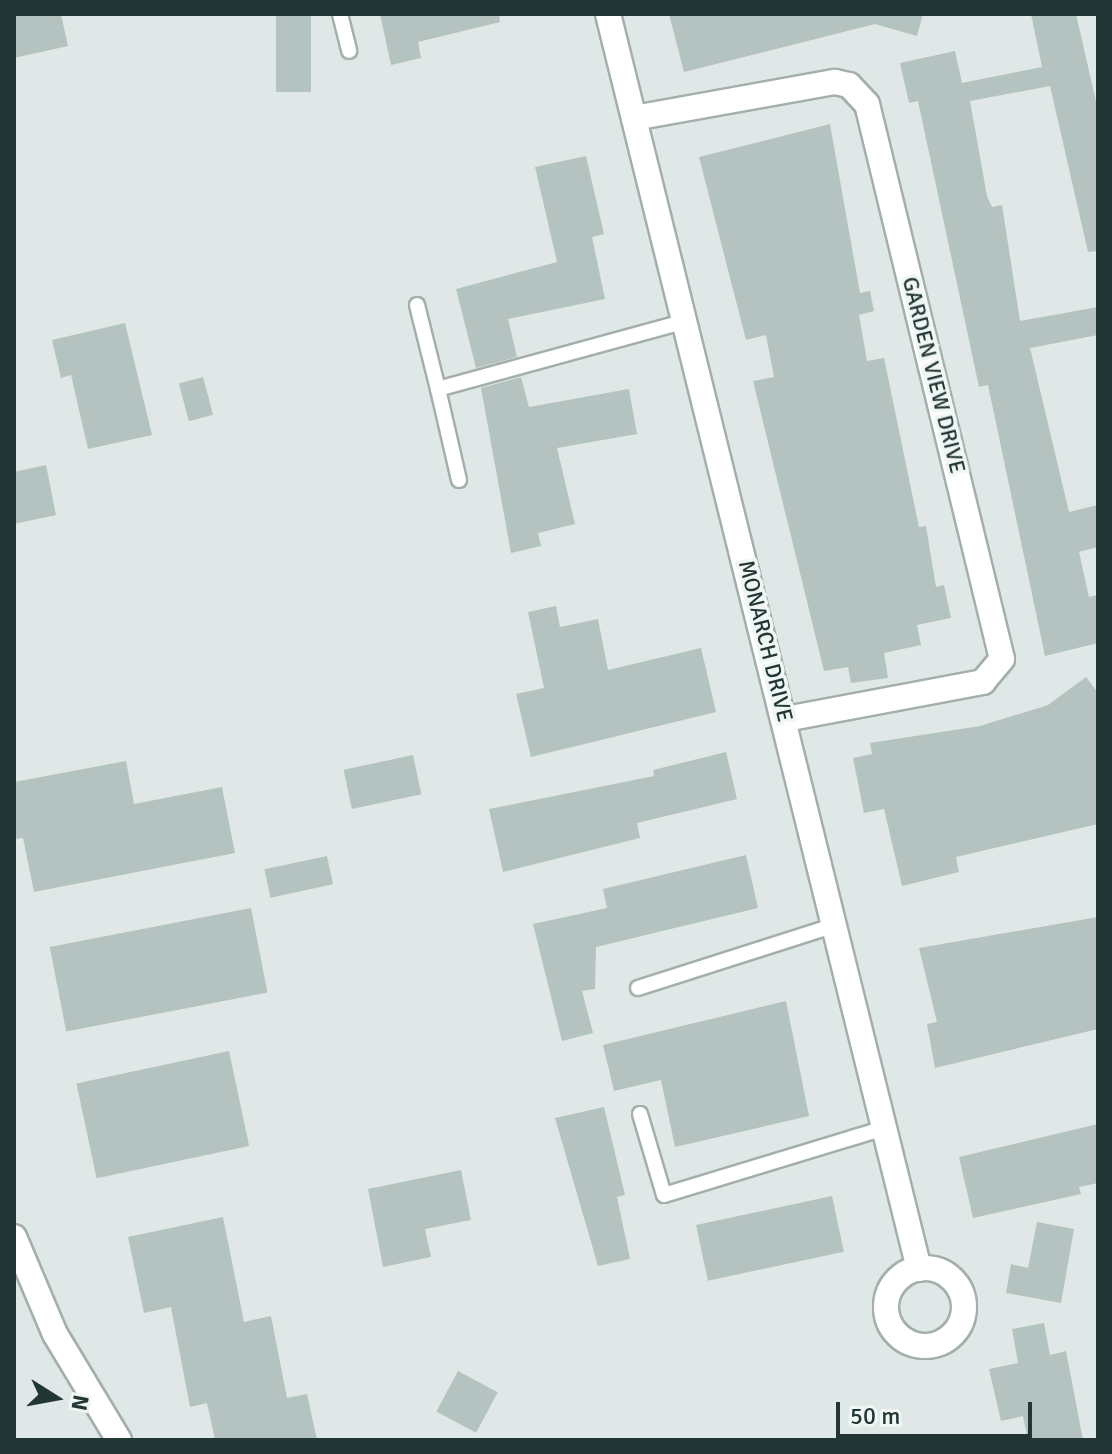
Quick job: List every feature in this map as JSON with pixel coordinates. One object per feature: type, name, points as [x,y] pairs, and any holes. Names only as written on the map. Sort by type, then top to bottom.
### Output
[{"type":"street","name":"MONARCH DRIVE","points":[[608,14],[919,1269]]},
{"type":"street","name":"GARDEN VIEW DRIVE","points":[[634,118],[835,82],[849,85],[867,104],[1002,659],[983,682],[785,719]]},
{"type":"street","points":[[14,1237],[55,1334],[119,1440]]},
{"type":"lane","points":[[340,14],[349,51]]},
{"type":"lane","points":[[417,305],[459,480]]},
{"type":"lane","points":[[438,389],[686,321]]},
{"type":"lane","points":[[638,988],[836,925]]},
{"type":"lane","points":[[640,1114],[664,1195],[885,1128]]},
{"type":"building","points":[[14,14],[61,14],[68,46],[14,58]]},
{"type":"building","points":[[276,14],[311,14],[311,92],[276,92]]},
{"type":"building","points":[[380,14],[499,14],[500,22],[418,42],[421,58],[391,65]]},
{"type":"building","points":[[669,14],[923,14],[917,36],[875,24],[684,72]]},
{"type":"building","points":[[1031,14],[1076,14],[1098,110],[1098,251],[1088,252],[1050,86],[970,101],[987,196],[992,207],[1002,205],[1020,321],[1098,307],[1098,335],[1030,348],[1069,512],[1098,505],[1098,547],[1079,552],[1089,597],[1098,595],[1098,643],[1045,656],[988,385],[979,387],[918,101],[909,103],[900,63],[955,51],[962,83],[1042,67]]},
{"type":"building","points":[[830,124],[860,293],[870,291],[874,311],[859,315],[867,361],[884,358],[919,527],[926,526],[936,587],[944,585],[951,618],[917,625],[921,645],[884,653],[888,678],[851,683],[848,667],[824,671],[753,381],[774,377],[766,335],[746,340],[699,157]]},
{"type":"building","points":[[586,156],[604,234],[592,237],[605,299],[508,319],[517,357],[476,368],[456,289],[557,262],[535,167]]},
{"type":"building","points":[[125,323],[152,435],[88,449],[71,375],[61,378],[52,340]]},
{"type":"building","points":[[203,377],[213,415],[189,421],[179,383]]},
{"type":"building","points":[[521,377],[529,407],[629,389],[637,434],[557,448],[575,524],[538,533],[541,546],[511,553],[481,388]]},
{"type":"building","points":[[46,465],[56,515],[14,524],[14,472]]},
{"type":"building","points":[[556,606],[560,627],[598,619],[608,670],[701,648],[716,712],[531,757],[516,694],[544,688],[528,612]]},
{"type":"building","points":[[1086,677],[1098,693],[1098,824],[956,857],[959,872],[902,886],[884,809],[864,813],[853,758],[872,754],[870,743],[980,726],[1048,705]]},
{"type":"building","points":[[726,752],[737,799],[637,823],[640,838],[503,872],[489,809],[654,776],[653,770]]},
{"type":"building","points":[[413,755],[421,794],[352,809],[344,770]]},
{"type":"building","points":[[126,761],[134,804],[222,787],[235,853],[34,892],[23,838],[14,839],[14,782]]},
{"type":"building","points":[[746,855],[758,908],[596,947],[595,989],[582,991],[593,1033],[562,1041],[533,924],[607,908],[603,889]]},
{"type":"building","points":[[327,856],[333,884],[270,898],[264,869]]},
{"type":"building","points":[[251,908],[267,992],[66,1032],[50,947]]},
{"type":"building","points":[[1098,917],[1098,1029],[935,1068],[927,1024],[937,1022],[919,948]]},
{"type":"building","points":[[786,1001],[809,1116],[675,1147],[661,1080],[614,1091],[603,1045]]},
{"type":"building","points":[[229,1051],[249,1146],[97,1178],[76,1083]]},
{"type":"building","points":[[604,1107],[625,1195],[617,1197],[630,1259],[598,1266],[555,1118]]},
{"type":"building","points":[[1098,1124],[1098,1183],[1079,1187],[1081,1194],[973,1218],[959,1157]]},
{"type":"building","points":[[461,1170],[471,1220],[425,1229],[431,1257],[383,1267],[368,1189]]},
{"type":"building","points":[[832,1196],[844,1252],[708,1281],[696,1225]]},
{"type":"building","points":[[223,1217],[244,1322],[271,1316],[287,1398],[307,1394],[317,1440],[215,1440],[207,1403],[190,1407],[171,1307],[144,1313],[128,1237]]},
{"type":"building","points":[[1037,1222],[1074,1229],[1061,1303],[1006,1293],[1011,1264],[1028,1268]]},
{"type":"building","points":[[1044,1323],[1050,1355],[1066,1351],[1083,1440],[1028,1440],[1023,1416],[1001,1421],[989,1369],[1018,1363],[1012,1329]]},
{"type":"building","points":[[458,1371],[498,1392],[476,1433],[436,1412]]}]
